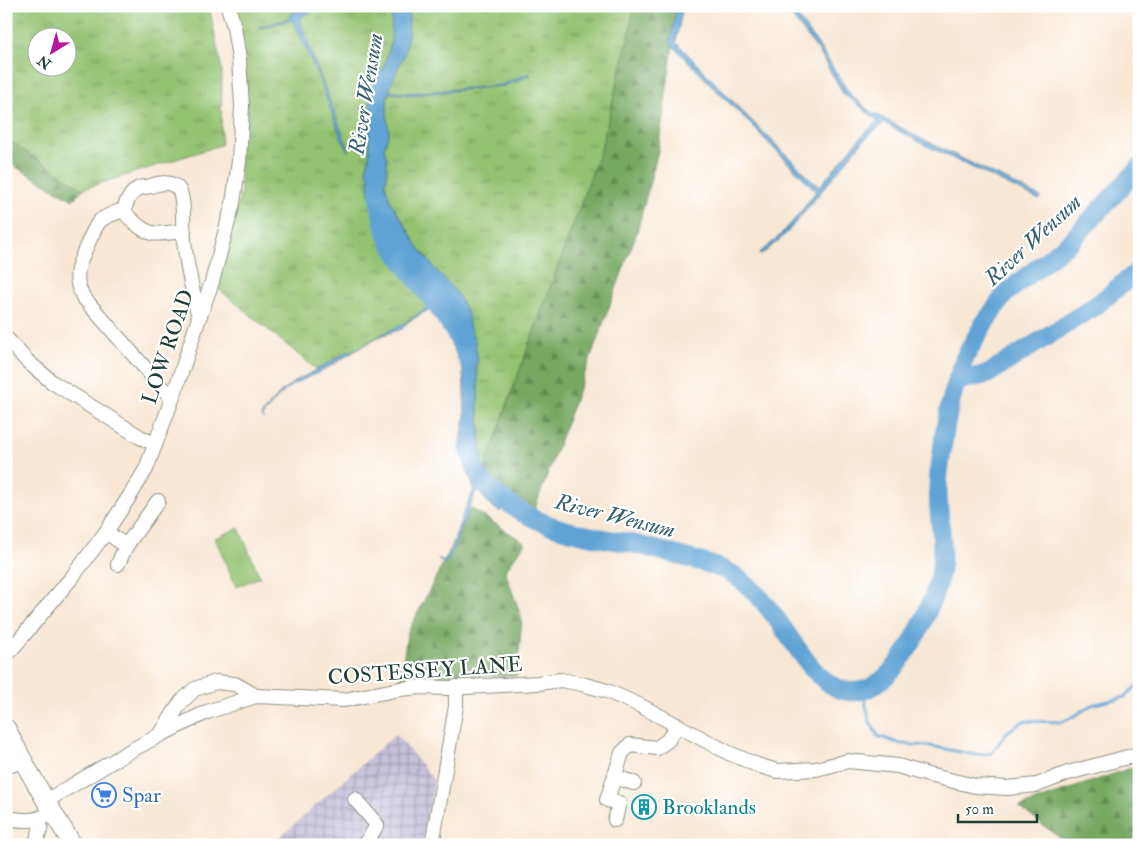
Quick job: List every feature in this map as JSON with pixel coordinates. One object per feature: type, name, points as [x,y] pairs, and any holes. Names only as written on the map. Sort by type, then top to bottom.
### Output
[{"type":"main road","points":[[6,728],[14,764],[46,811],[73,845]]},
{"type":"street","name":"LOW ROAD","points":[[6,656],[73,576],[106,532],[146,469],[212,282],[233,203],[239,160],[242,106],[239,59],[234,27],[228,6]]},
{"type":"street","points":[[184,231],[157,234],[148,232],[129,217],[125,209],[126,204],[139,188],[162,183],[172,184],[178,190],[184,217],[184,231],[183,237],[199,318]]},
{"type":"street","points":[[125,209],[101,219],[79,263],[77,281],[79,290],[83,297],[172,399]]},
{"type":"street","points":[[6,338],[27,361],[52,382],[140,437],[155,444]]},
{"type":"street","points":[[118,564],[126,546],[158,501]]},
{"type":"street","points":[[106,532],[126,546]]},
{"type":"street","name":"COSTESSEY LANE","points":[[46,811],[130,751],[207,712],[256,696],[344,700],[400,689],[422,687],[448,688],[561,680],[582,684],[607,691],[639,705],[729,753],[777,771],[816,768],[848,761],[898,766],[975,786],[1007,788],[1037,785],[1068,773],[1139,754]]},
{"type":"street","name":"COSTESSEY LANE","points":[[160,735],[181,702],[195,689],[216,682],[235,684],[256,696]]},
{"type":"street","points":[[432,845],[456,706],[456,687]]},
{"type":"street","points":[[615,820],[619,803],[607,800],[622,753],[630,746],[657,748],[668,740],[678,725]]},
{"type":"street","points":[[615,777],[634,783]]},
{"type":"street","points":[[355,799],[378,825],[363,845]]},
{"type":"street","points":[[6,818],[25,821],[46,811]]},
{"type":"street","points":[[35,845],[46,811]]},
{"type":"shaded area","points":[[396,734],[434,780],[422,845],[271,845]]},
{"type":"green space","points":[[6,6],[209,6],[222,70],[221,145],[83,189],[6,139]]},
{"type":"green space","points":[[234,6],[392,6],[391,43],[383,69],[373,86],[369,159],[366,169],[369,178],[369,194],[393,242],[407,260],[414,265],[438,301],[403,324],[345,353],[317,370],[215,286],[241,193]]},
{"type":"green space","points":[[408,6],[633,6],[631,27],[601,149],[485,470],[483,466],[478,406],[475,342],[469,325],[468,314],[417,245],[391,202],[385,182],[387,178],[384,148],[389,132],[387,126],[387,100],[393,78],[404,56],[409,14]]},
{"type":"green space","points":[[633,6],[680,6],[658,151],[637,232],[535,508],[482,477],[601,149],[631,27]]},
{"type":"green space","points":[[6,139],[83,189],[73,200],[11,164],[6,160]]},
{"type":"green space","points":[[471,508],[525,543],[505,571],[522,619],[517,676],[470,676],[400,682],[407,634]]},
{"type":"green space","points":[[239,528],[260,577],[236,587],[215,538]]},
{"type":"green space","points":[[1139,765],[1139,845],[1069,845],[1019,807]]},
{"type":"water","points":[[317,6],[323,6],[301,17],[300,20],[349,152],[341,138],[319,78],[294,22],[290,20],[257,29],[287,19],[292,13],[297,11],[304,12]]},
{"type":"water","points":[[392,6],[408,6],[409,25],[405,53],[389,91],[409,93],[501,85],[529,73],[531,75],[504,86],[411,95],[388,93],[387,115],[389,132],[384,148],[387,158],[387,178],[385,182],[387,191],[391,202],[417,245],[434,268],[456,292],[468,314],[478,361],[476,367],[483,466],[490,477],[508,491],[500,512],[476,491],[450,558],[445,564],[438,558],[444,561],[448,558],[464,511],[474,489],[460,450],[465,416],[462,360],[451,318],[443,305],[437,303],[408,322],[402,329],[378,337],[322,371],[292,385],[279,396],[262,416],[263,419],[261,416],[280,393],[295,381],[345,353],[403,324],[438,301],[414,265],[407,260],[393,242],[369,194],[369,178],[366,169],[369,159],[370,96],[373,85],[383,69],[391,43]]},
{"type":"water","points":[[677,6],[683,6],[676,42],[819,187],[862,136],[878,121],[842,94],[841,89],[817,49],[783,6],[789,6],[816,41],[850,94],[873,114],[877,114],[920,138],[1041,197],[1039,200],[884,123],[863,141],[786,234],[759,255],[790,224],[816,191],[670,43]]},
{"type":"waterway","name":"River Wensum","points":[[957,381],[964,359],[983,325],[1006,293],[1071,241],[1139,168]]},
{"type":"waterway","name":"River Wensum","points":[[379,196],[384,225],[392,245],[457,335],[467,358]]},
{"type":"waterway","name":"River Wensum","points":[[487,485],[520,511],[555,527],[669,553],[709,564],[734,575],[745,583],[764,603],[805,659],[823,679],[835,687],[855,692],[873,686],[890,672],[906,653],[919,630],[937,586],[942,559],[938,479],[946,424],[957,381],[988,374],[1098,304],[1139,270]]},
{"type":"waterway","points":[[863,690],[869,720],[878,736],[901,744],[930,746],[976,755],[992,753],[1007,732],[1024,721],[1062,722],[1091,705],[1125,697],[1139,684]]},
{"type":"place","name":"Spar","points":[[104,795]]},
{"type":"place","name":"Brooklands","points":[[644,807]]}]
